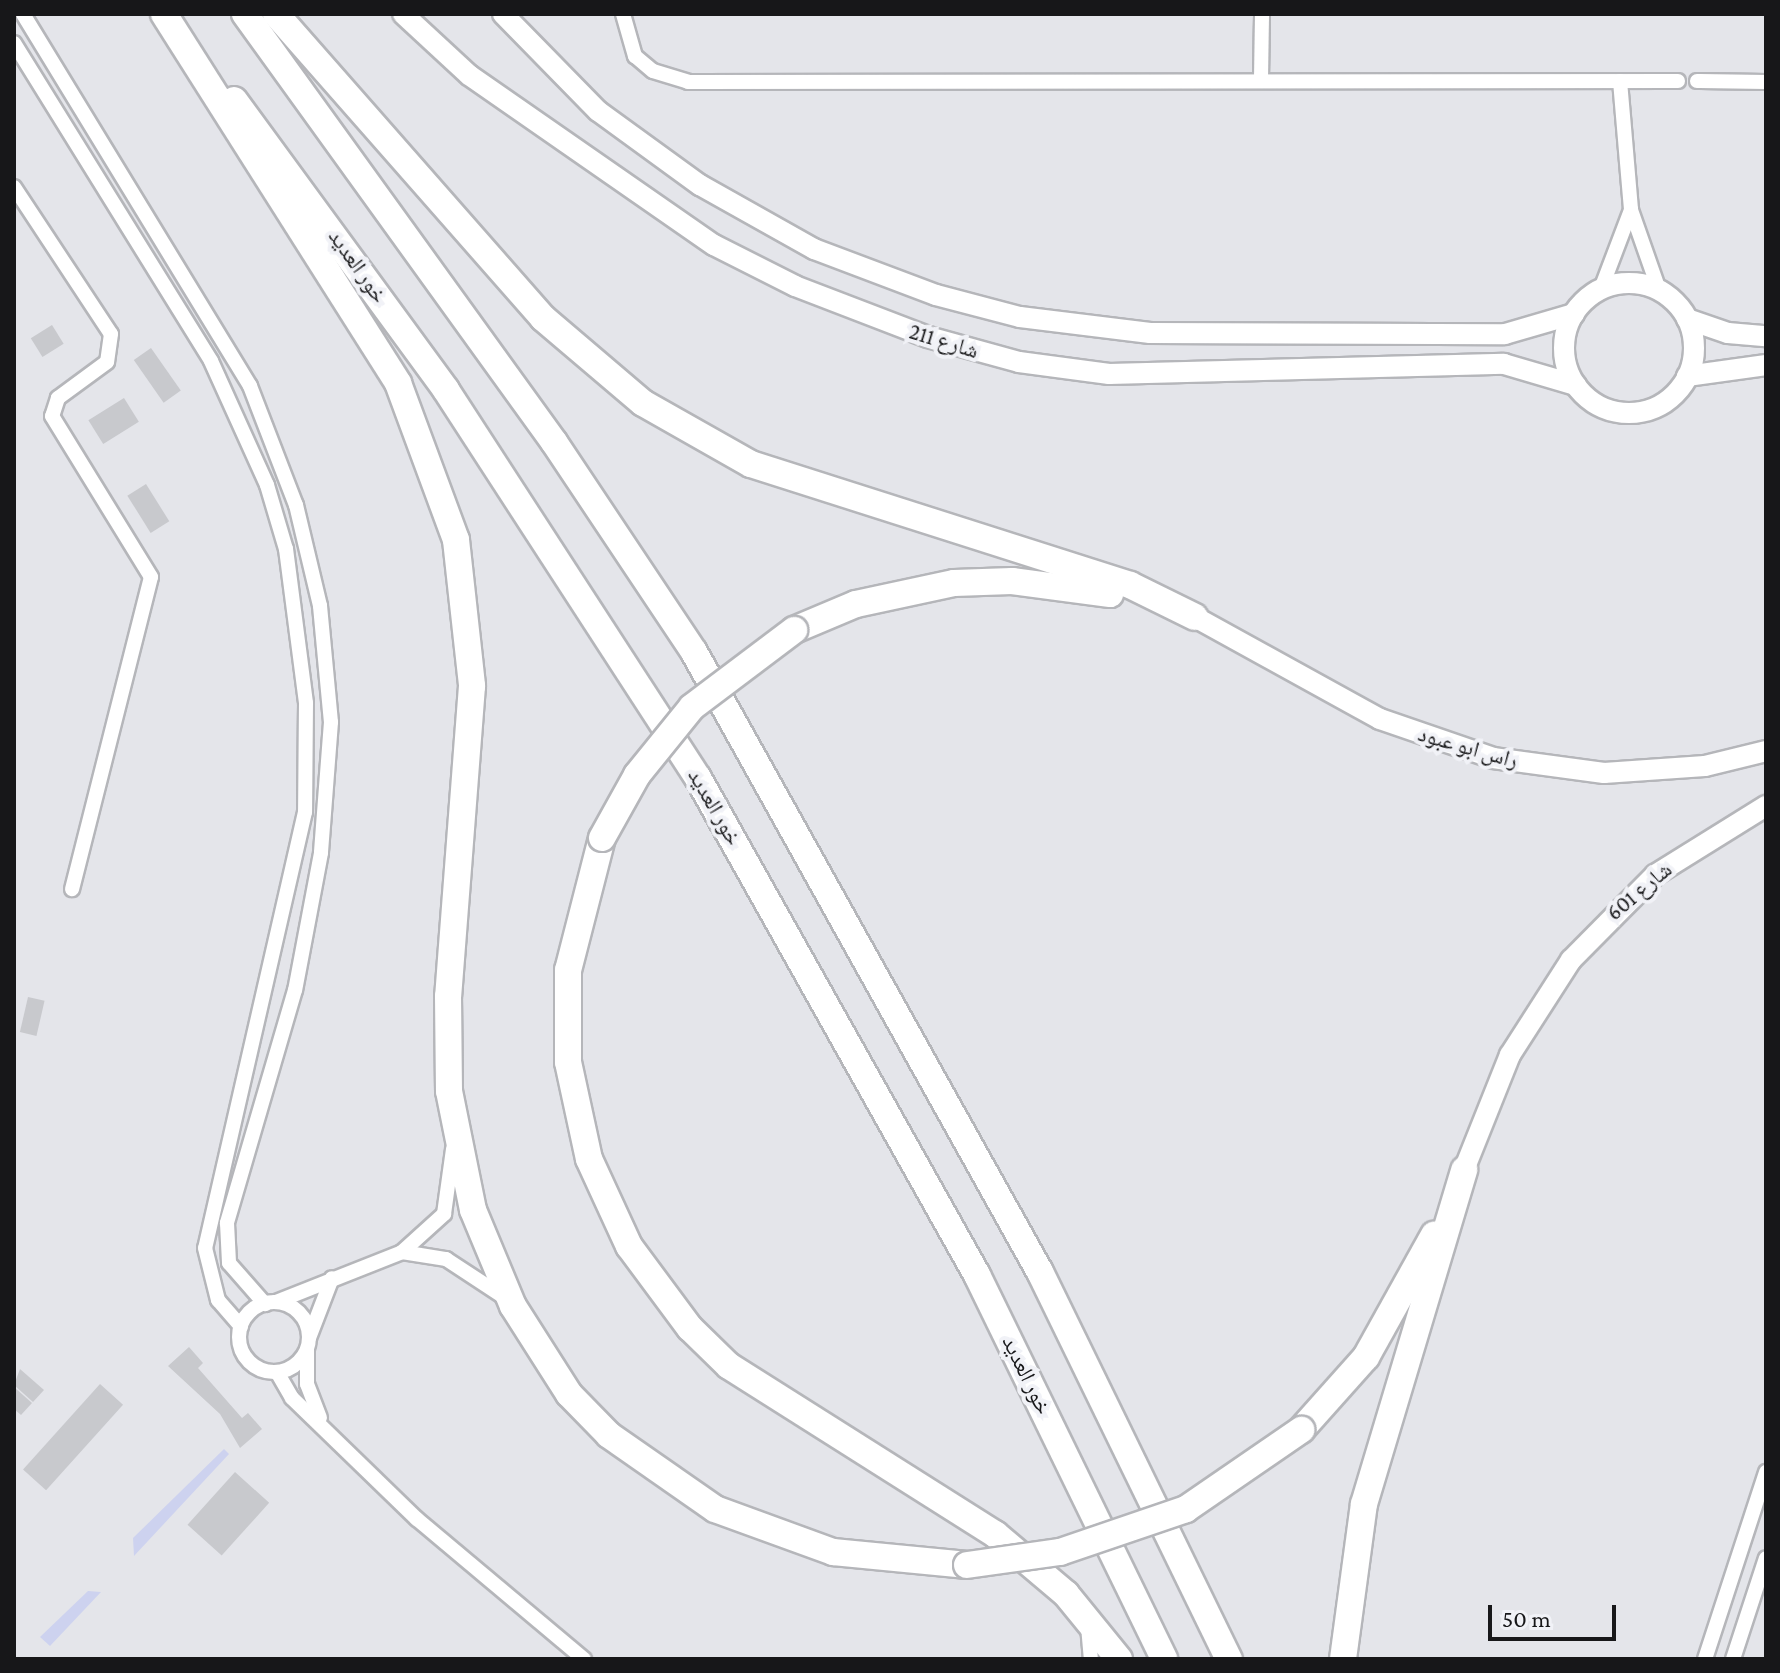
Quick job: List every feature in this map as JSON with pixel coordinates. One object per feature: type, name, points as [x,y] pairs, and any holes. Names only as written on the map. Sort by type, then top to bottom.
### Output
[{"type":"highway","points":[[167,14],[398,383],[456,540],[472,686],[448,996],[454,1130],[473,1210],[513,1306],[569,1394],[609,1435],[715,1509],[833,1552],[967,1565],[1060,1552],[1186,1509],[1301,1430],[1395,1311],[1464,1170]]},
{"type":"highway","name":"خور العديد","points":[[167,14],[446,390],[698,778],[977,1275],[1164,1659]]},
{"type":"highway","points":[[245,14],[554,442],[694,652],[1040,1272],[1229,1659]]},
{"type":"highway","points":[[276,14],[543,318],[643,403],[751,464],[1130,585],[1195,617]]},
{"type":"highway","points":[[1119,1659],[1087,1618],[995,1534],[729,1366],[690,1328],[629,1246],[589,1159],[568,1062],[573,941],[602,838],[637,775],[692,707],[794,630],[903,590],[983,582],[1059,584],[1195,617]]},
{"type":"highway","points":[[1343,1659],[1364,1504],[1464,1170]]},
{"type":"main road","name":"شارع 211","points":[[403,14],[469,75],[714,245],[795,286],[928,337],[1019,362],[1109,374],[1504,364],[1576,385]]},
{"type":"main road","name":"شارع 211","points":[[503,14],[598,111],[700,185],[814,249],[950,299],[1063,324],[1229,335],[1505,334],[1574,314]]},
{"type":"main road","points":[[1636,283],[1659,290],[1687,319],[1694,347],[1687,376],[1663,403],[1628,412],[1593,402],[1576,385],[1564,350],[1574,314],[1601,289],[1636,283]]},
{"type":"main road","points":[[1687,319],[1766,336]]},
{"type":"main road","points":[[1687,376],[1766,365]]},
{"type":"main road","name":"راس ابو عبود","points":[[1195,617],[1380,719],[1493,758],[1604,773],[1705,766],[1766,751]]},
{"type":"main road","name":"شارع 601","points":[[1464,1170],[1538,1005],[1620,905],[1699,844],[1766,806]]},
{"type":"street","points":[[23,14],[250,386],[296,505],[320,606],[331,722],[319,868],[295,990],[227,1223],[229,1263],[270,1303],[297,1311],[308,1344],[309,1393],[324,1426]]},
{"type":"street","points":[[623,14],[635,56],[653,71],[688,82],[1261,79],[1678,81]]},
{"type":"street","points":[[1261,79],[1262,14]]},
{"type":"street","points":[[14,43],[211,361],[267,485],[286,549],[306,703],[305,812],[205,1248],[218,1300],[241,1326],[244,1355],[277,1372],[292,1398],[417,1519],[584,1659]]},
{"type":"street","points":[[1620,81],[1631,210],[1659,290]]},
{"type":"street","points":[[1697,81],[1766,82]]},
{"type":"street","points":[[14,187],[111,334],[107,362],[58,398],[52,416],[151,577],[72,889]]},
{"type":"street","points":[[1601,289],[1631,210]]},
{"type":"street","points":[[241,1326],[270,1303],[402,1252],[444,1214],[454,1130]]},
{"type":"street","points":[[402,1252],[446,1259],[513,1306]]},
{"type":"street","points":[[277,1372],[308,1344],[332,1278]]},
{"type":"street","points":[[1705,1659],[1766,1472]]},
{"type":"street","points":[[1733,1659],[1766,1558]]},
{"type":"street","points":[[1087,1618],[1091,1659]]},
{"type":"shaded area","points":[[224,1449],[229,1454],[134,1556],[133,1538]]},
{"type":"shaded area","points":[[88,1591],[101,1592],[50,1646],[40,1637]]},
{"type":"building","points":[[52,325],[64,344],[42,357],[31,338]]},
{"type":"building","points":[[151,348],[181,391],[164,403],[134,360]]},
{"type":"building","points":[[124,398],[139,422],[103,444],[88,420]]},
{"type":"building","points":[[146,484],[169,521],[151,533],[127,496]]},
{"type":"building","points":[[28,997],[45,1001],[36,1036],[20,1032]]},
{"type":"building","points":[[189,1347],[203,1363],[198,1368],[242,1418],[248,1413],[262,1429],[240,1448],[220,1414],[168,1366]]},
{"type":"building","points":[[20,1369],[44,1390],[33,1402],[14,1385]]},
{"type":"building","points":[[100,1384],[123,1405],[46,1490],[23,1469]]},
{"type":"building","points":[[14,1387],[32,1403],[21,1415],[14,1409]]},
{"type":"building","points":[[235,1472],[269,1503],[222,1556],[187,1525]]}]
